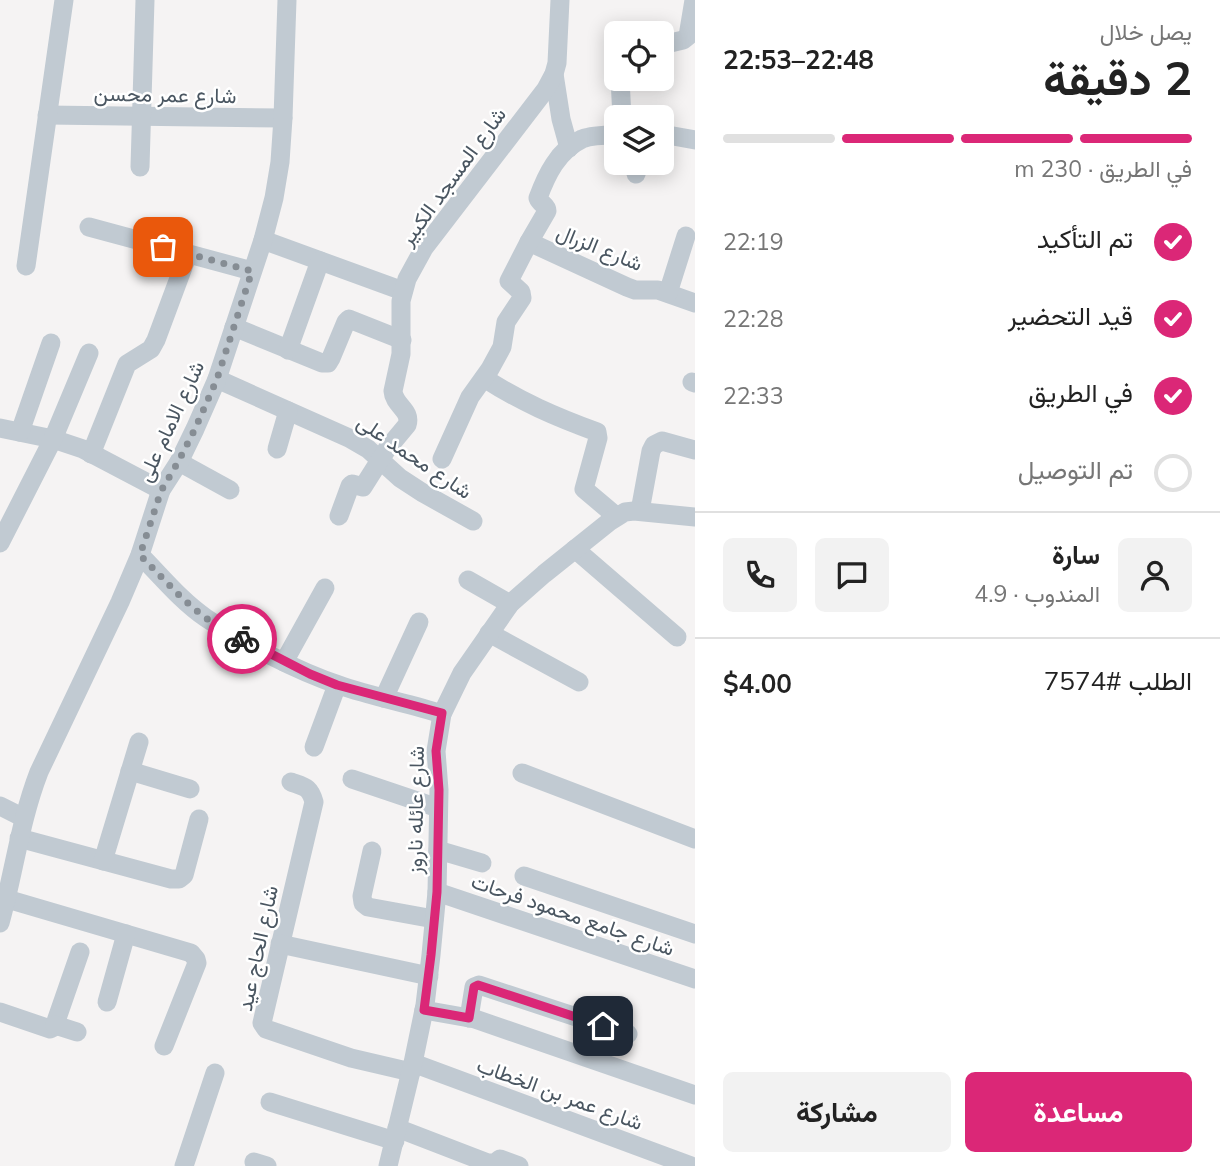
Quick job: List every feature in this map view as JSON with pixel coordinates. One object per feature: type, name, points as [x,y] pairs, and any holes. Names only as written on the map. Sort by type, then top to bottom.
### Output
[{"type":"street","points":[[26,266],[64,0]]},
{"type":"street","points":[[140,167],[145,0]]},
{"type":"street","name":"شارع الامام على","points":[[0,923],[29,798],[39,772],[114,615],[140,555],[161,491],[195,429],[217,379],[263,240],[280,162],[287,0]]},
{"type":"street","name":"شارع المسجد الكبير","points":[[339,516],[349,486],[352,484],[363,487],[409,419],[408,414],[393,397],[402,340],[400,319],[403,291],[407,279],[424,248],[538,99],[554,74],[557,63],[560,0]]},
{"type":"street","points":[[674,42],[688,36],[694,0]]},
{"type":"street","points":[[554,74],[569,148]]},
{"type":"street","name":"شارع عمر محسن","points":[[47,115],[283,118]]},
{"type":"street","points":[[442,459],[470,397],[504,342],[506,322],[522,298],[521,292],[509,281],[547,211],[538,198],[552,167],[569,148],[582,139],[604,135]]},
{"type":"street","points":[[674,136],[695,140]]},
{"type":"street","points":[[89,227],[252,271]]},
{"type":"street","points":[[668,293],[685,236]]},
{"type":"street","points":[[263,240],[403,291]]},
{"type":"street","name":"شارع الزرال","points":[[529,242],[635,290],[658,290],[695,303]]},
{"type":"street","points":[[91,454],[127,364],[151,349],[156,340],[188,254]]},
{"type":"street","points":[[288,350],[320,261]]},
{"type":"street","points":[[234,327],[322,363],[328,363],[349,319],[402,340]]},
{"type":"street","points":[[20,432],[51,343]]},
{"type":"street","points":[[2,536],[53,439],[89,353]]},
{"type":"street","points":[[484,378],[539,410],[598,434],[584,489],[616,516]]},
{"type":"street","name":"شارع محمد على","points":[[217,379],[349,438],[380,459],[422,494],[473,521]]},
{"type":"street","points":[[277,449],[288,411]]},
{"type":"street","points":[[0,428],[53,439],[91,454],[161,491]]},
{"type":"street","points":[[640,511],[654,445],[662,441],[695,450]]},
{"type":"street","points":[[178,462],[230,491]]},
{"type":"street","name":"شارع عائله ناروز","points":[[388,1166],[412,1067],[429,976],[437,892],[436,751],[442,713],[462,673],[510,604],[616,516],[640,511],[695,517]]},
{"type":"street","points":[[575,549],[677,637]]},
{"type":"street","points":[[140,555],[204,617],[284,662],[337,685],[442,713]]},
{"type":"street","points":[[468,580],[510,604]]},
{"type":"street","points":[[284,662],[325,588]]},
{"type":"street","points":[[384,698],[419,622]]},
{"type":"street","points":[[489,633],[579,682]]},
{"type":"street","points":[[314,747],[337,685]]},
{"type":"street","points":[[103,861],[139,742]]},
{"type":"street","points":[[130,771],[190,789]]},
{"type":"street","points":[[522,773],[695,839]]},
{"type":"street","points":[[352,779],[438,808]]},
{"type":"street","name":"شارع الحاج عيد","points":[[291,782],[307,788],[312,793],[314,802],[263,1027],[351,1058],[412,1067]]},
{"type":"street","points":[[0,806],[24,818]]},
{"type":"street","points":[[19,838],[179,879],[184,875],[198,819]]},
{"type":"street","points":[[372,850],[362,896],[363,903],[368,907],[435,919]]},
{"type":"street","points":[[438,850],[482,863]]},
{"type":"street","points":[[524,876],[695,934]]},
{"type":"street","name":"شارع جامع محمود فرحات","points":[[437,892],[695,979]]},
{"type":"street","points":[[7,899],[191,953],[197,963],[164,1046]]},
{"type":"street","points":[[107,1002],[126,934]]},
{"type":"street","points":[[280,944],[429,976]]},
{"type":"street","points":[[0,1012],[50,1029],[55,1025],[80,952]]},
{"type":"street","points":[[469,1018],[474,987],[478,985],[628,1034]]},
{"type":"street","points":[[424,1010],[469,1018],[695,1095]]},
{"type":"street","points":[[55,1025],[77,1032]]},
{"type":"street","name":"شارع عمر بن الخطاب","points":[[412,1067],[691,1166]]},
{"type":"street","points":[[184,1166],[215,1073]]},
{"type":"street","points":[[270,1102],[396,1134],[488,1163],[495,1164],[500,1159],[519,1166]]},
{"type":"way so far","points":[[163,247],[252,271],[217,379],[195,429],[161,491],[140,555],[204,617],[242,639]]},
{"type":"route","points":[[242,639],[284,662],[337,685],[442,713],[436,751],[439,790],[437,892],[424,1010],[469,1018],[474,987],[478,985],[603,1026]]}]
